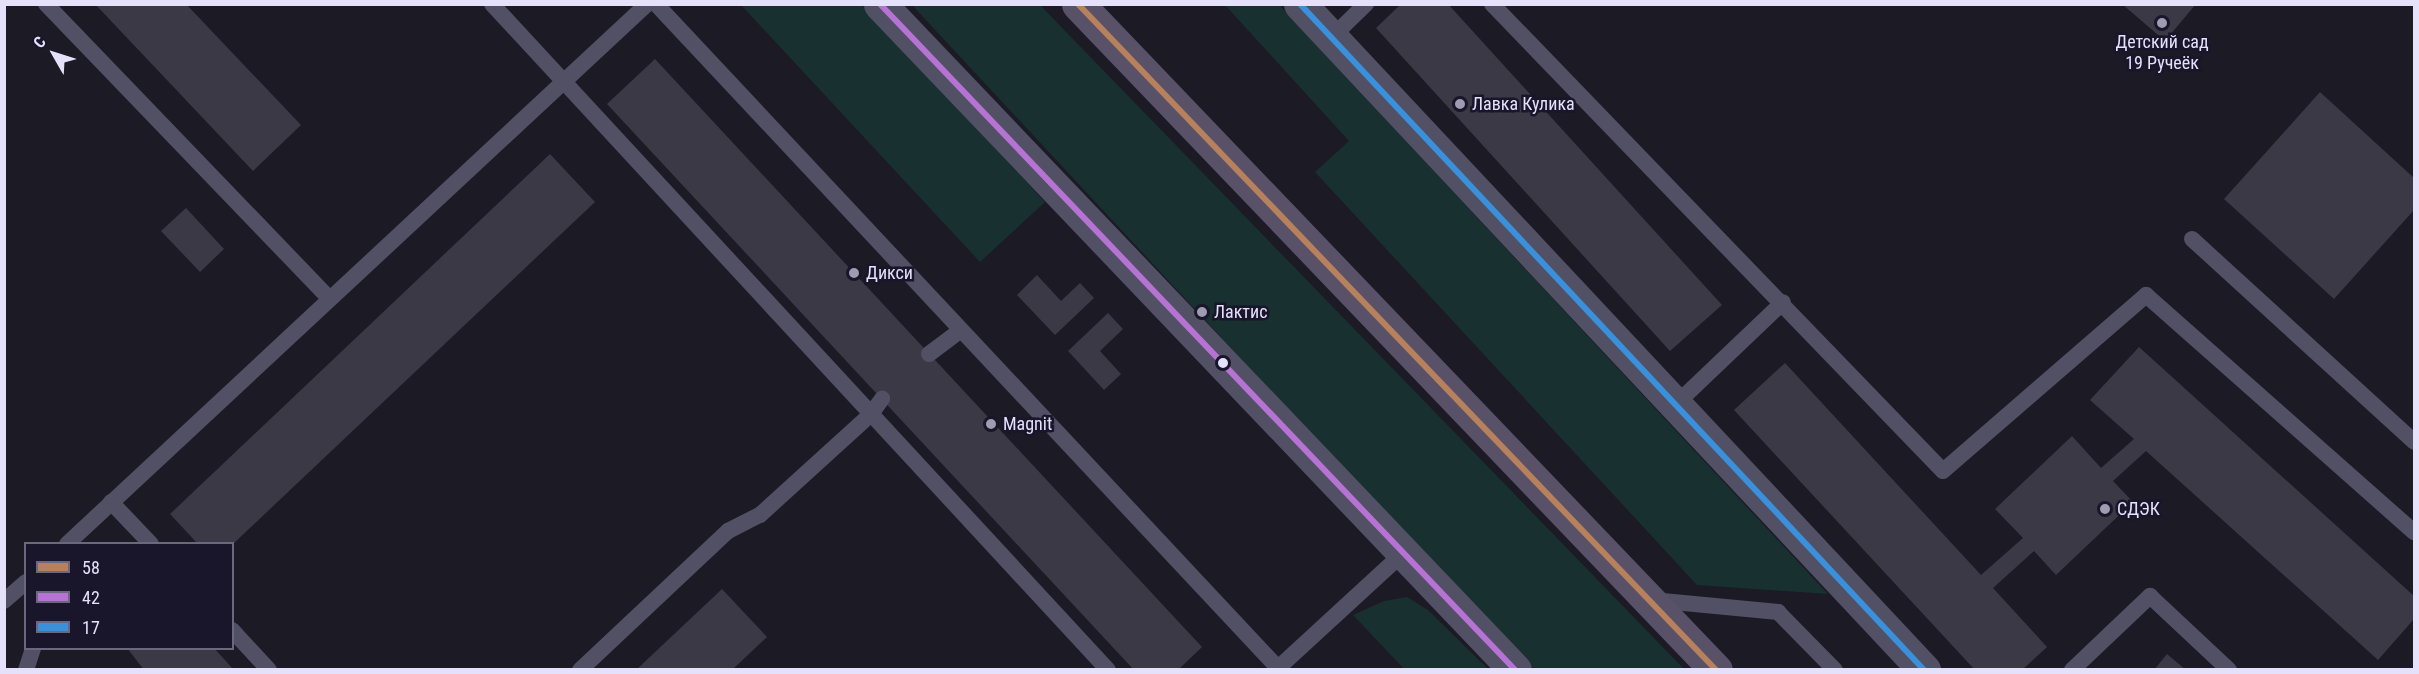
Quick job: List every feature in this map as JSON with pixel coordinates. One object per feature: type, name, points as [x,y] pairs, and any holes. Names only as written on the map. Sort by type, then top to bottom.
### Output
[{"type":"main road","points":[[1078,4],[1716,669]]},
{"type":"street","points":[[880,4],[1402,554],[1515,669]]},
{"type":"street","points":[[1300,4],[1924,669]]},
{"type":"lane","points":[[46,4],[330,299]]},
{"type":"lane","points":[[492,4],[1108,669]]},
{"type":"lane","points":[[70,542],[647,4]]},
{"type":"lane","points":[[656,4],[1277,668],[1402,554]]},
{"type":"lane","points":[[1331,38],[1366,4]]},
{"type":"lane","points":[[1492,4],[1783,302],[1943,471],[2146,295],[2415,532]]},
{"type":"lane","points":[[2192,239],[2415,442]]},
{"type":"lane","points":[[1675,405],[1783,302]]},
{"type":"lane","points":[[930,354],[960,331]]},
{"type":"lane","points":[[580,669],[728,531],[760,515],[871,414],[882,399]]},
{"type":"lane","points":[[111,502],[150,542]]},
{"type":"lane","points":[[4,601],[24,584]]},
{"type":"lane","points":[[2072,669],[2150,596],[2229,669]]},
{"type":"lane","points":[[1648,600],[1778,612],[1835,669]]},
{"type":"lane","points":[[234,632],[270,669]]},
{"type":"lane","points":[[26,669],[32,650]]},
{"type":"green space","points":[[741,5],[862,5],[1045,202],[980,262]]},
{"type":"green space","points":[[912,5],[1040,5],[1684,669],[1543,670],[1527,666]]},
{"type":"green space","points":[[1225,5],[1279,5],[1828,594],[1697,585],[1315,172],[1349,141]]},
{"type":"green space","points":[[1407,597],[1428,610],[1488,669],[1404,669],[1353,615],[1384,601]]},
{"type":"building","points":[[95,4],[186,4],[301,125],[253,171]]},
{"type":"building","points":[[1401,4],[1448,4],[1722,305],[1670,351],[1376,28]]},
{"type":"building","name":"Детский сад 19 Ручеёк","points":[[2122,4],[2196,4],[2165,41]]},
{"type":"building","points":[[655,59],[1202,647],[1178,670],[1134,670],[607,104]]},
{"type":"building","points":[[2320,92],[2414,178],[2414,210],[2334,299],[2224,199]]},
{"type":"building","points":[[550,154],[595,202],[234,543],[196,542],[170,514]]},
{"type":"building","points":[[186,208],[224,249],[200,272],[161,231]]},
{"type":"building","points":[[1037,275],[1061,301],[1080,283],[1094,298],[1055,335],[1017,295]]},
{"type":"building","points":[[1108,313],[1123,329],[1100,351],[1121,374],[1104,390],[1068,351]]},
{"type":"building","points":[[2139,347],[2414,596],[2414,619],[2378,660],[2146,451],[2113,481],[2133,502],[2056,575],[2034,551],[1993,588],[2047,647],[2022,670],[1975,670],[1734,410],[1785,363],[1981,575],[2023,538],[1995,509],[2072,436],[2101,468],[2134,439],[2090,400]]},
{"type":"building","points":[[722,589],[767,637],[732,670],[636,670]]},
{"type":"building","points":[[129,650],[216,650],[234,670],[144,670]]},
{"type":"building","points":[[2167,654],[2186,670],[2154,670]]},
{"type":"transit line","name":"42","points":[[880,4],[1515,670]]},
{"type":"transit line","name":"58","points":[[1078,4],[1716,670]]},
{"type":"transit line","name":"17","points":[[1300,4],[1924,670]]},
{"type":"place","name":"Детский сад 19 Ручеёк","points":[[2162,23]]},
{"type":"place","name":"Лавка Кулика","points":[[1460,104]]},
{"type":"place","name":"Дикси","points":[[854,273]]},
{"type":"place","name":"Лактис","points":[[1202,312]]},
{"type":"place","name":"Magnit","points":[[991,424]]},
{"type":"place","name":"СДЭК","points":[[2105,509]]}]
